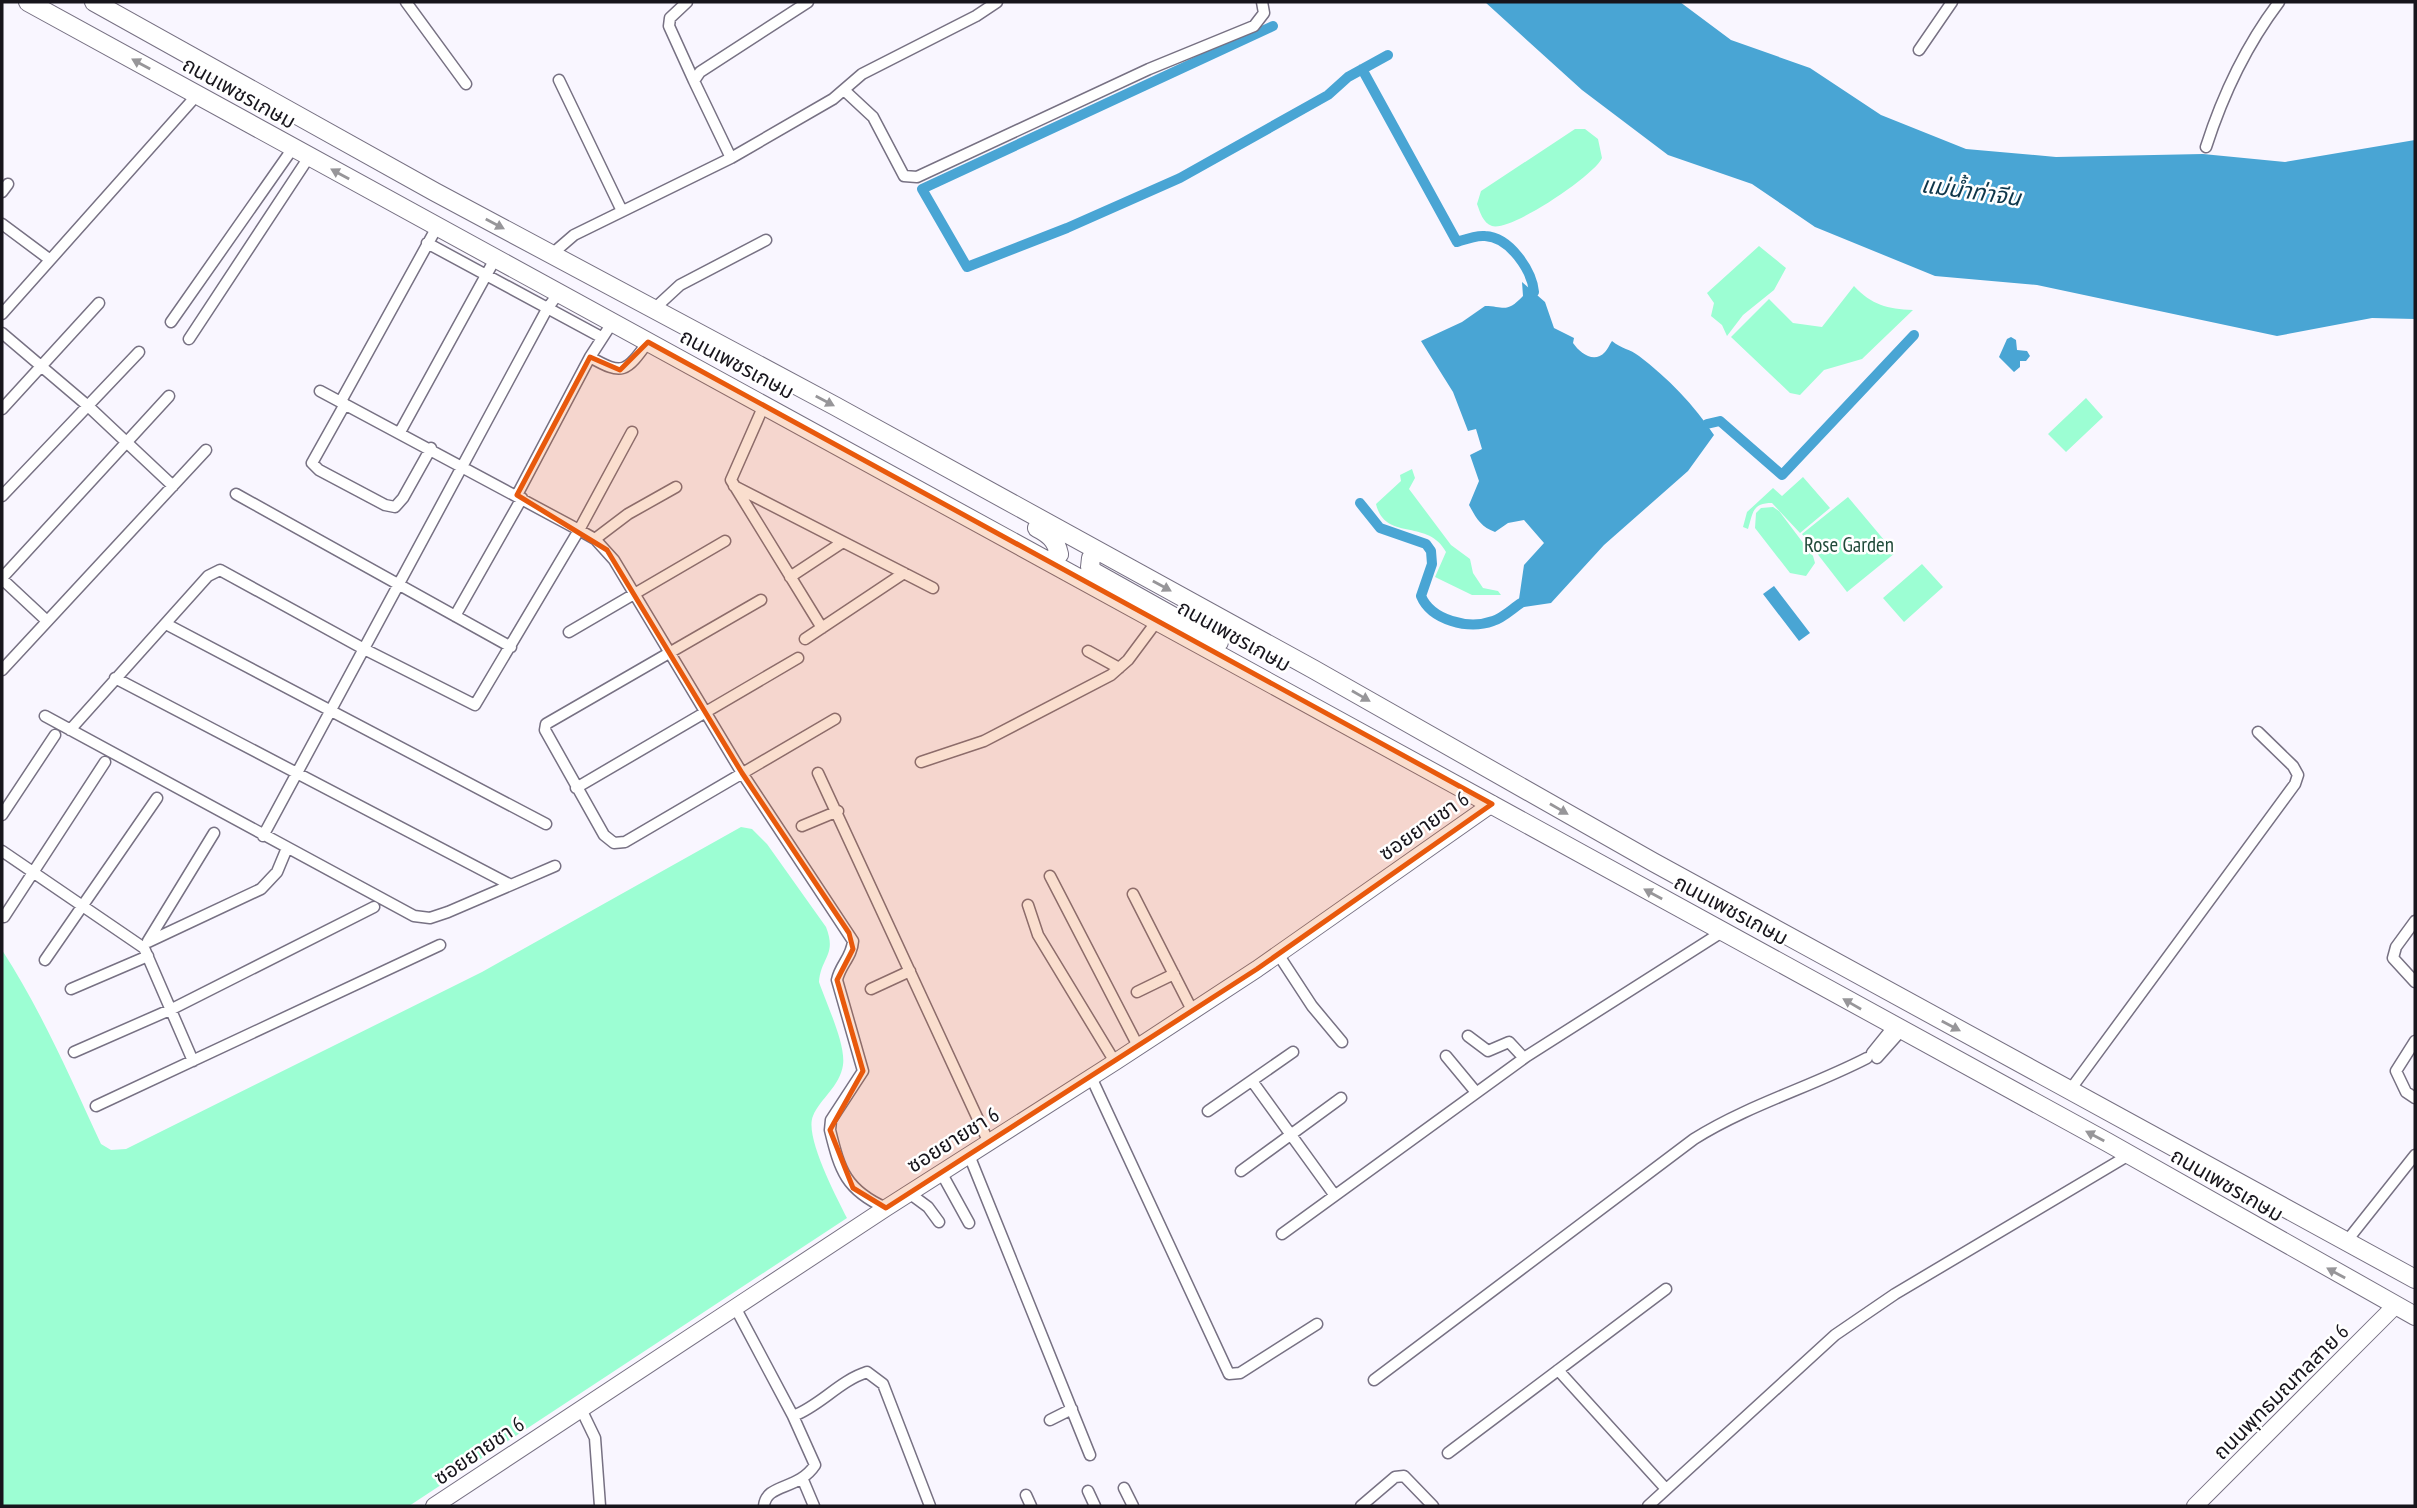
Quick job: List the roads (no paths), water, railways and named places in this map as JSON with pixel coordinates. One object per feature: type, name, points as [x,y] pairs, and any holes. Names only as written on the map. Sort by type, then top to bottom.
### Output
[{"type":"main road","name":"ถนนเพชรเกษม","points":[[29,2],[400,206],[420,218],[432,235],[491,267],[558,294],[606,330],[648,342],[764,405],[2129,1155],[2415,1316]]},
{"type":"main road","name":"ถนนเพชรเกษม","points":[[94,2],[435,192],[1313,669],[1653,862],[2415,1279]]},
{"type":"main road","points":[[942,466],[952,481],[1051,535],[1059,554],[1049,561]]},
{"type":"main road","points":[[1098,551],[1091,558],[1090,567],[1094,572],[1239,653],[1259,668],[1259,676]]},
{"type":"street","points":[[406,2],[466,84]]},
{"type":"street","points":[[687,2],[670,18],[669,26],[731,158]]},
{"type":"street","points":[[694,81],[700,72],[808,2]]},
{"type":"street","points":[[552,254],[574,235],[731,158],[844,90],[862,74],[976,16],[997,2]]},
{"type":"street","points":[[844,90],[873,117],[904,176],[917,177],[1149,69],[1254,26],[1264,13],[1262,2]]},
{"type":"street","points":[[1919,50],[1952,2]]},
{"type":"street","points":[[2206,147],[2217,112],[2241,58],[2279,2]]},
{"type":"street","points":[[559,80],[622,211]]},
{"type":"street","points":[[2,314],[197,95]]},
{"type":"street","points":[[171,321],[301,153]]},
{"type":"street","points":[[189,339],[301,153]]},
{"type":"street","points":[[2,224],[49,259]]},
{"type":"street","points":[[431,448],[403,498],[395,507],[386,505],[319,470],[312,463],[432,235]]},
{"type":"street","points":[[654,309],[680,285],[766,240]]},
{"type":"street","points":[[400,432],[491,267],[547,309],[606,330],[454,616]]},
{"type":"street","points":[[263,836],[547,309],[558,294]]},
{"type":"street","points":[[2,409],[99,303]]},
{"type":"street","points":[[2,333],[88,406],[173,486]]},
{"type":"street","points":[[590,358],[612,370],[620,370],[634,361],[648,342]]},
{"type":"street","points":[[2,496],[139,352]]},
{"type":"street","points":[[320,391],[519,496],[595,539],[607,550],[742,773],[853,941],[850,955],[837,980],[863,1071],[831,1120],[830,1130],[853,1188],[861,1197],[886,1208]]},
{"type":"street","points":[[47,621],[2,579],[170,396]]},
{"type":"street","points":[[764,405],[731,474],[733,485],[822,628]]},
{"type":"street","points":[[70,730],[208,576],[220,570],[364,649],[475,705],[579,530],[632,432]]},
{"type":"street","points":[[2,670],[206,450]]},
{"type":"street","points":[[733,485],[933,588]]},
{"type":"street","points":[[595,539],[628,514],[676,487]]},
{"type":"street","points":[[236,494],[511,647]]},
{"type":"street","points":[[569,632],[725,541]]},
{"type":"street","points":[[790,577],[843,542]]},
{"type":"street","points":[[805,639],[904,573]]},
{"type":"street","points":[[761,600],[547,724],[545,730],[604,835],[609,841],[619,843],[835,719]]},
{"type":"street","points":[[922,762],[984,741],[1070,699],[1119,668],[1157,621]]},
{"type":"street","points":[[166,624],[546,824]]},
{"type":"street","points":[[1088,651],[1119,668]]},
{"type":"street","points":[[576,788],[798,658]]},
{"type":"street","points":[[115,678],[509,884]]},
{"type":"street","points":[[45,716],[414,916],[430,918],[439,915],[555,866]]},
{"type":"street","points":[[2070,1090],[2295,784],[2298,775],[2293,766],[2258,732]]},
{"type":"street","points":[[2,816],[55,736]]},
{"type":"street","points":[[4,917],[105,762]]},
{"type":"street","points":[[818,773],[838,811],[989,1143]]},
{"type":"street","points":[[46,960],[157,799]]},
{"type":"street","name":"ซอยยายชา 6","points":[[434,1506],[1278,954],[1492,804]]},
{"type":"street","points":[[802,826],[838,811]]},
{"type":"street","points":[[147,948],[214,833]]},
{"type":"street","points":[[71,989],[261,888],[277,872],[287,848]]},
{"type":"street","points":[[2,851],[82,908],[147,948],[193,1061]]},
{"type":"street","points":[[1049,877],[1138,1046]]},
{"type":"street","points":[[1133,894],[1192,1010]]},
{"type":"street","points":[[1028,905],[1038,935],[1115,1062]]},
{"type":"street","points":[[74,1052],[172,1009],[374,907]]},
{"type":"street","points":[[2415,921],[2396,947],[2393,958],[2415,982]]},
{"type":"street","points":[[1282,1234],[1333,1193],[1475,1091],[1722,932]]},
{"type":"street","points":[[96,1106],[440,945]]},
{"type":"street","points":[[1278,954],[1312,1006],[1342,1042]]},
{"type":"street","points":[[871,989],[910,971]]},
{"type":"street","points":[[1137,992],[1174,974]]},
{"type":"street","points":[[1374,1380],[1694,1139],[1734,1115],[1872,1058],[1897,1029]]},
{"type":"street","points":[[1468,1036],[1488,1051],[1509,1042],[1524,1058]]},
{"type":"street","points":[[2415,1041],[2396,1071],[2402,1086],[2415,1098]]},
{"type":"street","points":[[1208,1111],[1293,1052]]},
{"type":"street","points":[[1446,1056],[1475,1091]]},
{"type":"street","points":[[1091,1077],[1229,1374],[1240,1373],[1317,1324]]},
{"type":"street","points":[[1252,1082],[1333,1193]]},
{"type":"street","points":[[1241,1171],[1341,1098]]},
{"type":"street","points":[[969,1155],[1090,1455]]},
{"type":"street","points":[[1648,1506],[1835,1335],[1895,1294],[2129,1155]]},
{"type":"street","points":[[2346,1242],[2415,1155]]},
{"type":"street","points":[[942,1174],[969,1223]]},
{"type":"street","points":[[909,1193],[928,1207],[939,1222]]},
{"type":"street","points":[[1448,1453],[1666,1289]]},
{"type":"street","name":"ถนนพุทธมณฑลสาย 6","points":[[2195,1506],[2395,1306]]},
{"type":"street","points":[[735,1307],[793,1416],[815,1465],[803,1480],[771,1491],[765,1498],[764,1506]]},
{"type":"street","points":[[1558,1370],[1666,1489]]},
{"type":"street","points":[[793,1416],[810,1408],[855,1376],[867,1372],[876,1377],[889,1397],[930,1506]]},
{"type":"street","points":[[581,1409],[594,1438],[600,1506]]},
{"type":"street","points":[[1049,1420],[1072,1409]]},
{"type":"street","points":[[1361,1506],[1395,1477],[1404,1476],[1433,1506]]},
{"type":"street","points":[[803,1480],[814,1506]]},
{"type":"street","points":[[1124,1488],[1133,1506]]},
{"type":"street","points":[[1088,1491],[1095,1506]]},
{"type":"street","points":[[1026,1495],[1031,1506]]},
{"type":"water","name":"แม่น้ำท่าจีน","points":[[1485,2],[1680,2],[1731,40],[1810,68],[1881,115],[1966,149],[2056,157],[2203,154],[2285,162],[2415,140],[2415,319],[2372,318],[2277,336],[2037,285],[1935,276],[1815,227],[1752,184],[1668,155],[1582,90]]},
{"type":"water","points":[[1522,282],[1545,302],[1554,328],[1574,338],[1573,343],[1579,350],[1588,356],[1596,357],[1605,352],[1612,341],[1636,354],[1680,393],[1714,435],[1688,471],[1604,545],[1551,603],[1524,607],[1519,599],[1524,565],[1544,543],[1524,520],[1508,523],[1495,532],[1482,525],[1474,514],[1469,505],[1479,481],[1470,455],[1482,449],[1476,429],[1468,431],[1453,392],[1421,341],[1462,322],[1485,306],[1505,308],[1513,305],[1523,296]]},
{"type":"water","points":[[2011,337],[2016,340],[2017,350],[2027,351],[2030,356],[2026,361],[2020,361],[2020,367],[2014,372],[1999,357],[2007,339]]},
{"type":"water","points":[[1774,586],[1810,633],[1799,641],[1763,594]]},
{"type":"waterway","points":[[1273,26],[922,189],[967,267],[1067,228],[1180,178],[1328,95],[1348,77],[1388,55]]},
{"type":"waterway","points":[[1362,69],[1457,242],[1482,236],[1503,242],[1524,265],[1534,292]]},
{"type":"waterway","points":[[1707,424],[1720,421],[1782,475],[1914,335]]},
{"type":"waterway","points":[[1360,503],[1380,528],[1426,544],[1431,551],[1432,564],[1421,596],[1426,604],[1442,617],[1462,623],[1483,623],[1500,618],[1521,603]]},
{"type":"park label","name":"Rose Garden","points":[[1849,545]]}]
